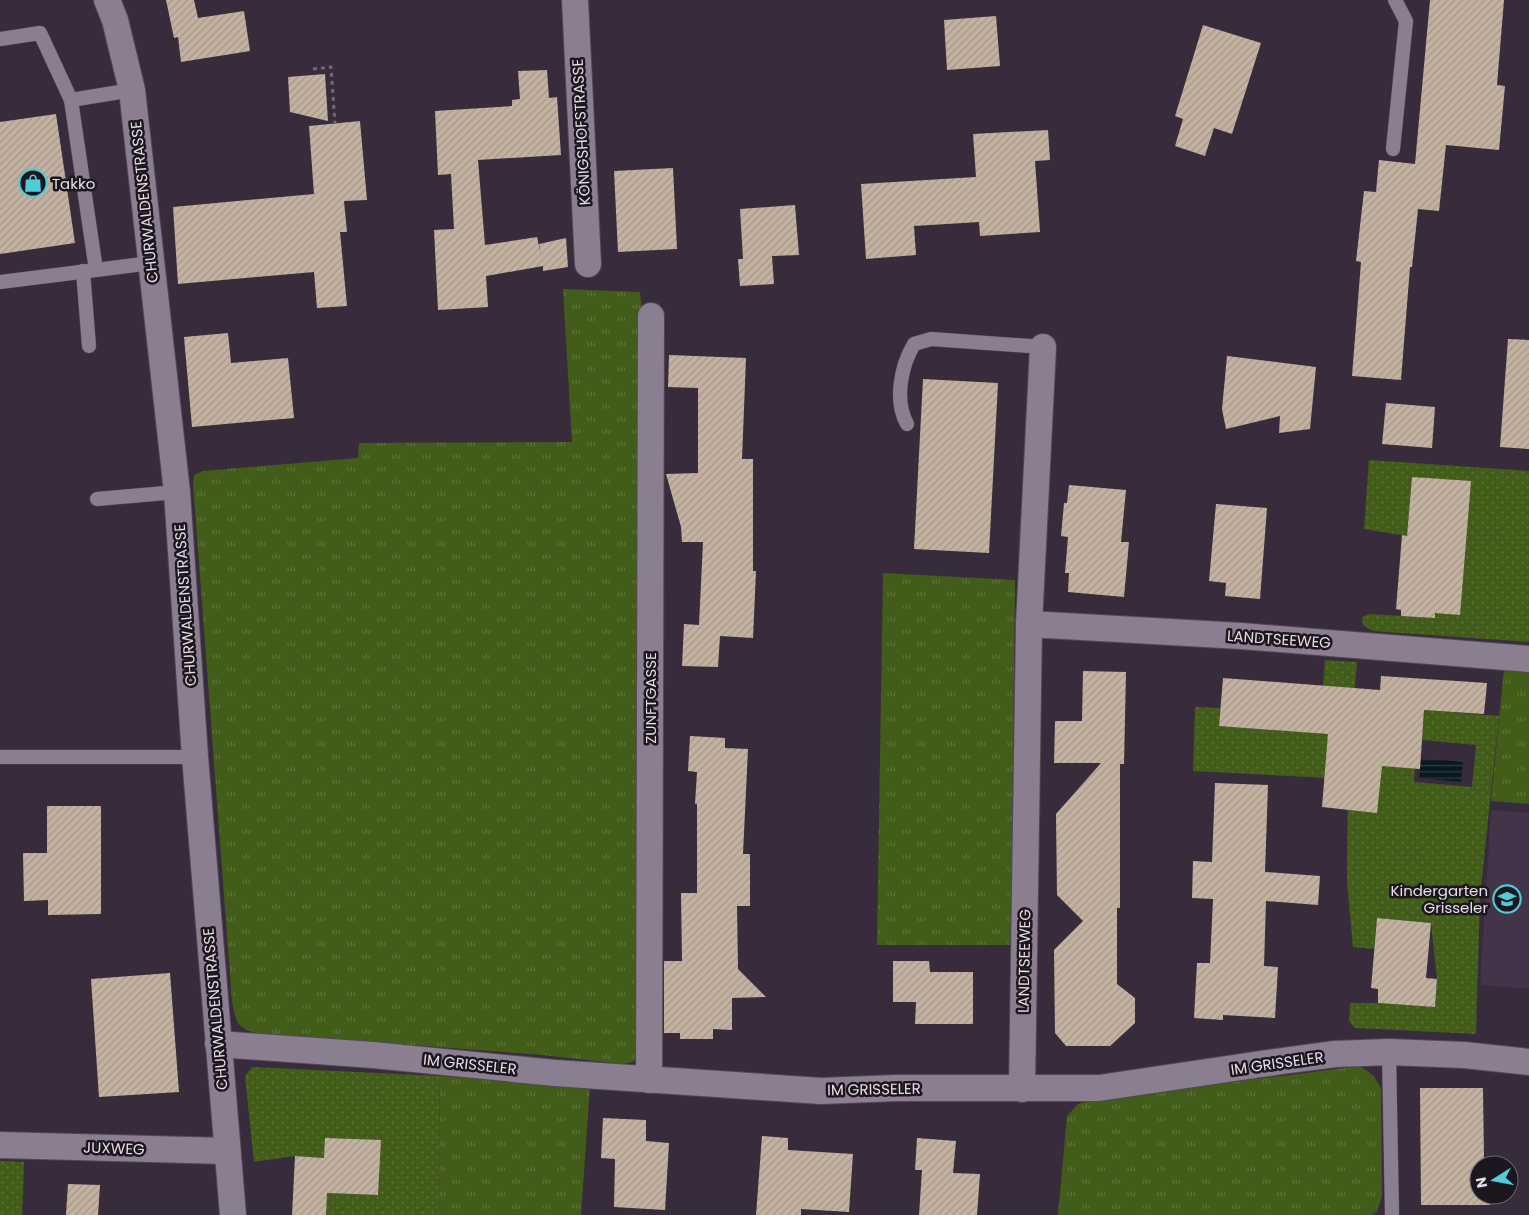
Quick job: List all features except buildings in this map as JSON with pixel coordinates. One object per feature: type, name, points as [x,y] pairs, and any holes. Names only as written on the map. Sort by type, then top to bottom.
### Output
[{"type":"street","name":"CHURWALDENSTRASSE","points":[[107,0],[115,20],[132,90],[143,119],[151,264],[177,492],[232,1215]]},
{"type":"street","name":"KÖNIGSHOFSTRASSE","points":[[575,0],[588,264]]},
{"type":"street","name":"ZUNFTGASSE","points":[[649,1080],[651,316]]},
{"type":"street","name":"LANDTSEEWEG","points":[[1022,1089],[1029,624],[1043,347]]},
{"type":"street","name":"LANDTSEEWEG","points":[[1029,624],[1250,637],[1529,659]]},
{"type":"street","name":"IM GRISSELER","points":[[218,1044],[373,1055],[554,1073],[821,1090],[1100,1088],[1335,1054],[1389,1052],[1464,1055],[1529,1062]]},
{"type":"street","name":"JUXWEG","points":[[0,1145],[227,1151]]},
{"type":"lane","points":[[1393,149],[1406,21],[1395,0]]},
{"type":"lane","points":[[0,39],[40,33],[71,100],[89,271],[88,346]]},
{"type":"lane","points":[[71,100],[132,90]]},
{"type":"lane","points":[[0,282],[151,264]]},
{"type":"lane","points":[[907,424],[901,414],[901,375],[905,359],[914,344],[931,338],[1043,347]]},
{"type":"lane","points":[[97,499],[177,492]]},
{"type":"lane","points":[[0,757],[196,758]]},
{"type":"lane","points":[[1389,1052],[1392,1215]]},
{"type":"path","points":[[313,69],[331,67],[335,124]]},
{"type":"shaded area","points":[[1421,758],[1463,762],[1461,782],[1419,778]]},
{"type":"shaded area","name":"Kindergarten Grisseler","points":[[1491,810],[1529,813],[1529,989],[1480,985]]},
{"type":"green space","points":[[563,289],[640,292],[642,313],[638,1056],[633,1062],[623,1064],[542,1055],[248,1031],[238,1022],[232,1001],[193,484],[194,475],[203,471],[358,458],[359,443],[572,442]]},
{"type":"green space","points":[[1369,460],[1529,471],[1529,642],[1373,631],[1363,625],[1362,617],[1370,614],[1435,618],[1446,480],[1412,477],[1407,536],[1364,529]]},
{"type":"green space","points":[[883,573],[1015,580],[1011,945],[877,945]]},
{"type":"green space","points":[[1325,660],[1357,662],[1353,708],[1415,768],[1414,782],[1472,787],[1476,745],[1422,740],[1424,710],[1499,716],[1480,897],[1476,1034],[1355,1028],[1349,1021],[1350,1003],[1435,1007],[1437,979],[1431,923],[1377,918],[1374,949],[1353,947],[1347,882],[1348,779],[1193,771],[1195,707],[1220,708],[1219,726],[1330,734],[1323,686]]},
{"type":"green space","points":[[1504,669],[1529,671],[1529,804],[1491,801]]},
{"type":"green space","points":[[1360,1066],[1374,1076],[1381,1089],[1382,1196],[1377,1212],[1371,1215],[1058,1215],[1067,1116],[1078,1104],[1091,1100]]},
{"type":"green space","points":[[252,1067],[440,1076],[438,1215],[326,1215],[327,1193],[378,1195],[380,1141],[324,1158],[295,1156],[254,1162],[245,1076]]},
{"type":"green space","points":[[440,1076],[590,1086],[581,1215],[438,1215]]},
{"type":"green space","points":[[0,1161],[24,1162],[22,1215],[0,1215]]},
{"type":"place","name":"Takko","points":[[33,183]]},
{"type":"place","name":"Kindergarten Grisseler","points":[[1507,899]]}]
